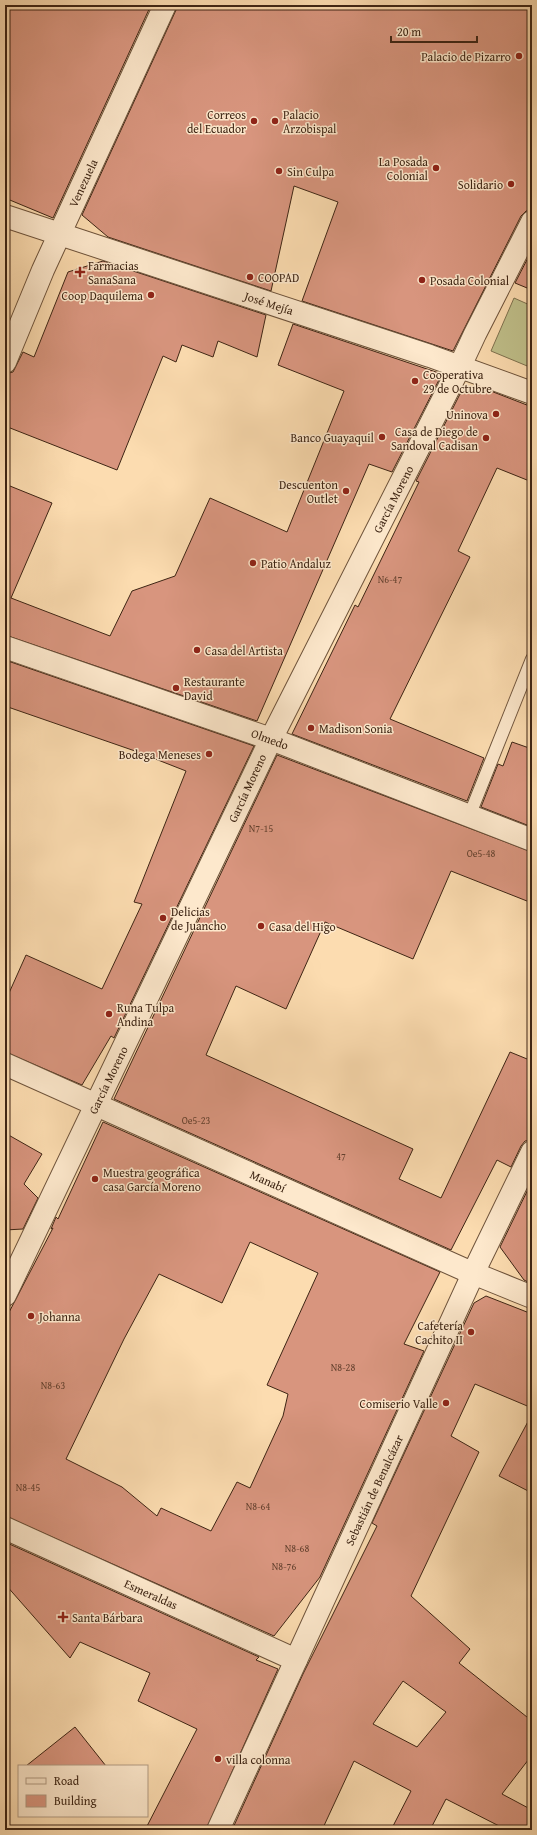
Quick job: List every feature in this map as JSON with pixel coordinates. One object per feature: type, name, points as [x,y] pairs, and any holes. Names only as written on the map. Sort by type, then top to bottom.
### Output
[{"type":"street","name":"Venezuela","points":[[5,362],[43,270],[165,5]]},
{"type":"street","name":"José Mejía","points":[[5,216],[460,367],[532,393]]},
{"type":"street","name":"García Moreno","points":[[5,1295],[271,738],[532,222]]},
{"type":"street","name":"Olmedo","points":[[5,647],[271,738],[470,814],[532,840]]},
{"type":"street","name":"Manabí","points":[[5,1064],[532,1297]]},
{"type":"street","name":"Sebastián de Benalcázar","points":[[218,1830],[532,1152]]},
{"type":"street","name":"Esmeraldas","points":[[5,1528],[296,1660]]},
{"type":"lane","points":[[470,814],[532,659]]},
{"type":"green space","points":[[514,298],[532,306],[532,368],[491,351]]},
{"type":"building","points":[[5,5],[151,5],[53,218],[5,198]]},
{"type":"building","points":[[177,5],[532,5],[532,210],[526,211],[521,216],[453,351],[302,301],[338,202],[294,186],[271,291],[108,237],[82,215]]},
{"type":"building","points":[[532,250],[532,290],[515,283]]},
{"type":"building","points":[[103,261],[266,315],[257,357],[218,341],[213,357],[182,345],[176,362],[163,356],[117,470],[5,426],[5,374],[13,372],[23,352],[34,357],[68,272]]},
{"type":"building","points":[[293,324],[442,374],[392,472],[369,464],[257,721],[5,635],[5,484],[52,503],[11,598],[110,636],[132,591],[175,576],[210,498],[287,532],[344,391],[278,365]]},
{"type":"building","points":[[483,388],[532,407],[532,482],[497,468],[458,551],[470,557],[390,719],[484,758],[467,801],[292,734],[355,605],[358,607],[419,482],[416,481],[460,394]]},
{"type":"building","points":[[5,660],[254,746],[114,1038],[111,1036],[82,1085],[5,1052],[5,1002],[26,955],[102,989],[142,904],[134,902],[186,771],[135,751],[5,706]]},
{"type":"building","points":[[512,742],[532,749],[532,827],[481,807],[498,764],[503,766]]},
{"type":"building","points":[[277,755],[532,852],[532,903],[451,871],[413,959],[325,922],[286,1009],[236,986],[206,1055],[413,1149],[399,1179],[441,1198],[510,1052],[532,1061],[532,1140],[525,1141],[521,1146],[511,1167],[497,1160],[451,1250],[114,1099]]},
{"type":"building","points":[[103,1122],[440,1272],[404,1344],[424,1351],[320,1577],[274,1636],[5,1516],[5,1320],[53,1228],[51,1229],[56,1217],[58,1219]],"holes":[[[250,1242],[318,1273],[267,1385],[288,1394],[283,1416],[250,1488],[237,1482],[211,1531],[161,1508],[157,1516],[122,1487],[66,1459],[124,1339],[159,1274],[222,1303]]]},
{"type":"building","points":[[5,1133],[42,1154],[24,1184],[38,1198],[23,1229],[5,1230]]},
{"type":"building","points":[[532,1181],[532,1284],[524,1280],[500,1247]]},
{"type":"building","points":[[486,1296],[532,1314],[532,1408],[475,1384],[451,1436],[479,1452],[411,1596],[470,1649],[459,1663],[532,1721],[532,1755],[502,1794],[532,1810],[532,1830],[507,1830],[446,1799],[430,1830],[391,1830],[411,1791],[354,1761],[322,1830],[232,1830],[303,1674],[377,1526],[372,1523],[474,1303]],"holes":[[[403,1681],[446,1712],[417,1747],[373,1724]]]},
{"type":"building","points":[[532,1414],[532,1493],[499,1476]]},
{"type":"building","points":[[5,1542],[259,1657],[256,1660],[278,1669],[206,1830],[145,1830],[197,1729],[138,1701],[150,1673],[80,1642],[70,1658],[5,1584]]},
{"type":"building","points":[[75,1727],[105,1765],[27,1765]]},
{"type":"place","name":"Palacio de Pizarro","points":[[519,56]]},
{"type":"place","name":"Correos del Ecuador","points":[[254,121]]},
{"type":"place","name":"Palacio Arzobispal","points":[[275,121]]},
{"type":"place","name":"La Posada Colonial","points":[[436,168]]},
{"type":"place","name":"Sin Culpa","points":[[279,171]]},
{"type":"place","name":"Solidario","points":[[511,184]]},
{"type":"place","name":"Farmacias SanaSana","points":[[80,272]]},
{"type":"place","name":"COOPAD","points":[[250,277]]},
{"type":"place","name":"Posada Colonial","points":[[422,280]]},
{"type":"place","name":"Coop Daquilema","points":[[151,295]]},
{"type":"place","name":"Cooperativa 29 de Octubre","points":[[415,381]]},
{"type":"place","name":"Uninova","points":[[496,414]]},
{"type":"place","name":"Banco Guayaquil","points":[[382,437]]},
{"type":"place","name":"Casa de Diego de Sandoval Cadisan","points":[[486,438]]},
{"type":"place","name":"Descuenton Outlet","points":[[346,491]]},
{"type":"place","name":"Patio Andaluz","points":[[253,563]]},
{"type":"place","name":"Casa del Artista","points":[[197,650]]},
{"type":"place","name":"Restaurante David","points":[[176,688]]},
{"type":"place","name":"Madison Sonia","points":[[311,728]]},
{"type":"place","name":"Bodega Meneses","points":[[209,754]]},
{"type":"place","name":"Delicias de Juancho","points":[[163,918]]},
{"type":"place","name":"Casa del Higo","points":[[261,926]]},
{"type":"place","name":"Runa Tulpa Andina","points":[[109,1014]]},
{"type":"place","name":"Muestra geográfica casa García Moreno","points":[[95,1179]]},
{"type":"place","name":"Johanna","points":[[31,1316]]},
{"type":"place","name":"Cafetería Cachito II","points":[[471,1332]]},
{"type":"place","name":"Comiserio Valle","points":[[446,1403]]},
{"type":"place","name":"Santa Bárbara","points":[[63,1617]]},
{"type":"place","name":"villa colonna","points":[[218,1759]]}]
